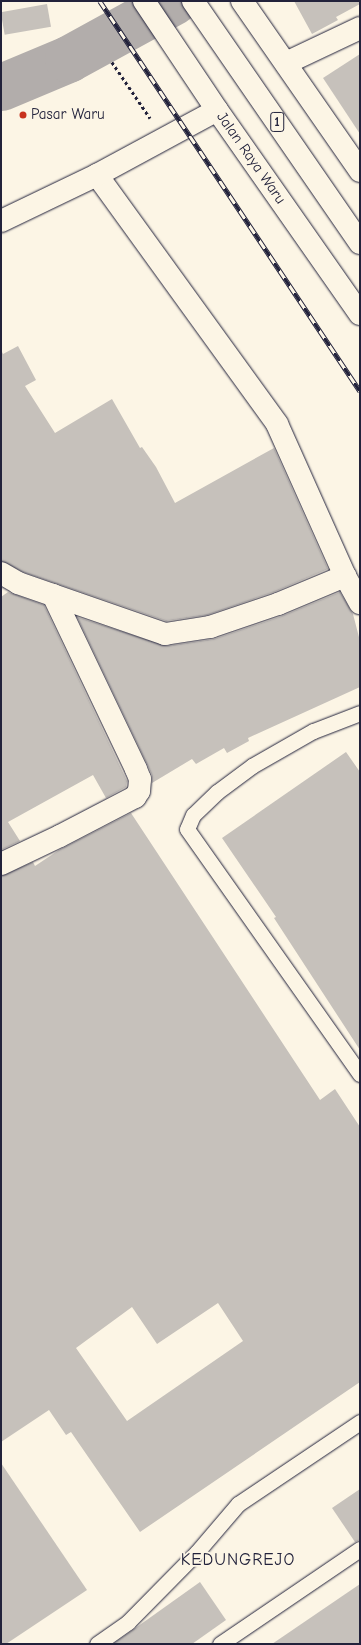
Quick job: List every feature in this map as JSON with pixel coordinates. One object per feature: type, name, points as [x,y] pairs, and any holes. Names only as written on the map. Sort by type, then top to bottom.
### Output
[{"type":"main road","name":"Jalan Raya Waru","points":[[144,1],[217,110],[360,314]]},
{"type":"main road","name":"1","points":[[193,1],[360,242]]},
{"type":"main road","points":[[242,1],[360,171]]},
{"type":"main road","points":[[286,63],[360,28]]},
{"type":"main road","points":[[1,221],[97,175],[217,110]]},
{"type":"main road","points":[[97,175],[277,424],[345,576],[360,603]]},
{"type":"main road","points":[[1,573],[18,583],[165,634],[210,627],[278,604],[345,576]]},
{"type":"main road","points":[[1,864],[136,797],[139,791],[140,779],[136,769],[53,595]]},
{"type":"lane","points":[[360,713],[313,732],[252,766],[217,792],[193,815],[187,829],[360,1074]]},
{"type":"lane","points":[[97,1644],[128,1622],[197,1552],[238,1504],[360,1422]]},
{"type":"lane","points":[[220,1644],[360,1549]]},
{"type":"path","points":[[112,62],[164,139]]},
{"type":"building","points":[[294,1],[360,1],[360,4],[336,17],[338,20],[312,34]]},
{"type":"building","points":[[47,4],[51,27],[5,35],[1,12]]},
{"type":"building","points":[[360,54],[360,134],[323,78]]},
{"type":"building","points":[[18,346],[36,380],[25,386],[55,433],[112,399],[140,448],[142,447],[156,467],[175,503],[274,448],[328,569],[274,592],[207,615],[166,621],[23,572],[1,561],[1,350],[3,354]]},
{"type":"building","points":[[8,592],[44,605],[127,781],[126,787],[106,798],[93,775],[8,822],[20,841],[1,850],[1,597]]},
{"type":"building","points":[[340,592],[353,614],[360,641],[360,687],[248,738],[249,741],[227,753],[224,748],[196,764],[192,759],[152,783],[152,775],[77,617],[167,646],[214,639],[282,616]]},
{"type":"building","points":[[346,752],[360,772],[360,1050],[274,918],[276,917],[222,838]]},
{"type":"building","points":[[131,813],[320,1100],[335,1089],[360,1127],[360,1382],[140,1532],[71,1432],[66,1435],[49,1410],[1,1442],[1,876],[33,862],[35,866],[59,850]],"holes":[[[218,1303],[243,1341],[127,1421],[76,1348],[132,1307],[157,1344]]]},
{"type":"building","points":[[1,1463],[87,1590],[6,1644],[1,1644]]},
{"type":"building","points":[[360,1489],[360,1540],[355,1542],[332,1508]]},
{"type":"building","points":[[200,1582],[226,1620],[192,1644],[113,1644]]},
{"type":"building","points":[[360,1584],[360,1644],[272,1644]]},
{"type":"waterway","points":[[1,87],[68,59],[174,1]]},
{"type":"railway","points":[[100,1],[360,391]]},
{"type":"place","name":"Pasar Waru","points":[[23,115]]},
{"type":"district","name":"KEDUNGREJO","points":[[238,1560]]}]
